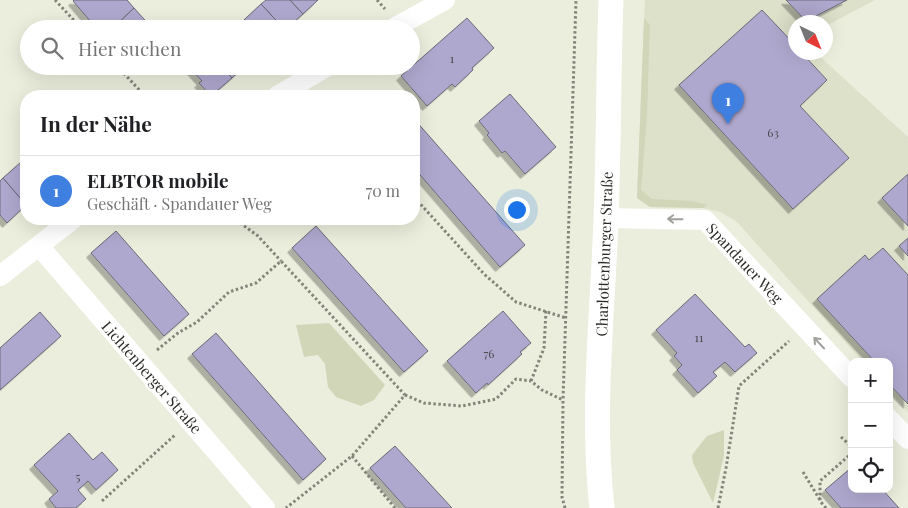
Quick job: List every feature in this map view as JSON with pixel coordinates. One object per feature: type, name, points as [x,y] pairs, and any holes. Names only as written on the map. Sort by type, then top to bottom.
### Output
[{"type":"street","points":[[408,20],[445,0]]},
{"type":"street","name":"Charlottenburger Straße","points":[[602,508],[599,486],[598,396],[606,218],[611,0]]},
{"type":"street","points":[[287,90],[313,75]]},
{"type":"street","name":"Spandauer Weg","points":[[606,218],[705,220],[848,374]]},
{"type":"street","points":[[0,276],[65,225]]},
{"type":"street","name":"Lichtenberger Straße","points":[[39,246],[265,508]]},
{"type":"street","points":[[893,423],[908,439]]},
{"type":"path","points":[[56,0],[74,20]]},
{"type":"path","points":[[565,508],[562,497],[563,400],[576,0]]},
{"type":"path","points":[[125,75],[139,90]]},
{"type":"path","points":[[420,203],[484,274],[516,302],[566,318]]},
{"type":"path","points":[[243,225],[258,236],[405,395],[424,403],[462,406],[496,399],[516,379],[531,381],[542,390],[563,400]]},
{"type":"path","points":[[141,364],[178,333],[198,322],[229,292],[256,283],[280,261]]},
{"type":"path","points":[[531,381],[544,348],[546,311]]},
{"type":"path","points":[[718,508],[739,386],[804,327]]},
{"type":"path","points":[[285,508],[352,456],[405,395]]},
{"type":"path","points":[[102,501],[190,422]]},
{"type":"path","points":[[841,437],[848,444]]},
{"type":"path","points":[[352,456],[396,508]]},
{"type":"path","points":[[820,501],[820,480],[848,456]]},
{"type":"path","points":[[803,472],[826,508]]},
{"type":"shaded area","points":[[645,0],[875,0],[833,22],[833,15],[788,15],[788,60],[824,60],[908,137],[908,412],[893,395],[893,358],[859,358],[737,222],[721,212],[703,208],[650,207],[637,198]]},
{"type":"shaded area","points":[[644,18],[650,25],[647,117],[641,190],[652,199],[692,201],[707,205],[703,208],[650,207],[637,198]]},
{"type":"shaded area","points":[[329,323],[385,385],[374,400],[361,406],[336,397],[328,387],[325,364],[318,355],[304,357],[296,325]]},
{"type":"shaded area","points":[[724,430],[724,456],[713,503],[693,463],[692,455],[707,436]]},
{"type":"building","points":[[127,0],[134,8],[121,20],[89,20],[73,1]]},
{"type":"building","points":[[266,0],[290,0],[303,14],[296,20],[276,20],[261,4]]},
{"type":"building","points":[[290,0],[318,0],[303,14]]},
{"type":"building","points":[[786,0],[847,0],[818,15],[800,15]]},
{"type":"building","points":[[261,4],[276,20],[244,20]]},
{"type":"building","points":[[134,8],[145,20],[121,20]]},
{"type":"building","points":[[762,10],[788,38],[788,60],[808,60],[827,80],[800,106],[849,158],[793,209],[679,85]]},
{"type":"building","points":[[467,18],[494,48],[455,87],[452,84],[427,106],[420,98],[420,90],[413,90],[401,76],[420,75],[420,59]]},
{"type":"building","points":[[196,75],[229,75],[232,78],[218,90],[205,90],[199,83],[202,81]]},
{"type":"building","points":[[510,94],[556,147],[525,174],[505,151],[502,153],[487,135],[489,133],[479,121]]},
{"type":"building","points":[[420,126],[525,245],[500,267],[420,175]]},
{"type":"building","points":[[20,163],[20,198],[3,178]]},
{"type":"building","points":[[908,174],[908,226],[882,198]]},
{"type":"building","points":[[3,178],[20,198],[20,211],[7,223],[0,215],[0,181]]},
{"type":"building","points":[[316,226],[428,351],[404,372],[292,248]]},
{"type":"building","points":[[116,231],[189,314],[164,336],[91,253]]},
{"type":"building","points":[[908,238],[908,256],[899,246]]},
{"type":"building","points":[[883,248],[908,275],[908,404],[893,388],[893,358],[871,358],[817,299],[865,255],[869,260]]},
{"type":"building","points":[[695,294],[745,347],[749,344],[757,353],[735,372],[725,362],[713,372],[717,376],[698,393],[677,370],[682,365],[674,356],[677,353],[656,330]]},
{"type":"building","points":[[503,311],[531,343],[520,352],[522,354],[488,385],[487,383],[476,393],[447,361]]},
{"type":"building","points":[[40,312],[61,336],[0,390],[0,348]]},
{"type":"building","points":[[216,333],[326,459],[303,480],[192,354]]},
{"type":"building","points":[[69,433],[93,460],[102,452],[118,470],[96,490],[88,481],[78,490],[86,499],[76,508],[56,508],[49,499],[58,491],[34,465]]},
{"type":"building","points":[[395,446],[452,508],[406,508],[370,468]]},
{"type":"building","points":[[848,470],[848,493],[886,493],[899,508],[841,508],[825,490]]},
{"type":"place","name":"ELBTOR mobile","points":[[728,124]]}]
